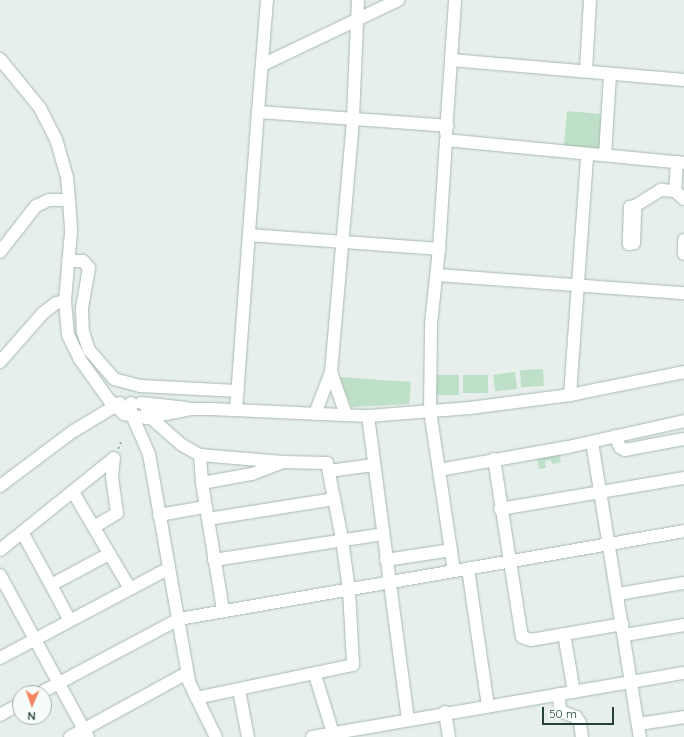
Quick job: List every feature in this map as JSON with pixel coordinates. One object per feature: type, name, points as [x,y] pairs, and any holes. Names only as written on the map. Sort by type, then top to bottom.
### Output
[{"type":"street","points":[[236,410],[267,0]]},
{"type":"street","points":[[315,414],[331,372],[354,118],[358,0]]},
{"type":"street","points":[[262,65],[357,18],[398,0]]},
{"type":"street","points":[[454,571],[430,411],[431,324],[439,249],[455,0]]},
{"type":"street","points":[[586,71],[590,0]]},
{"type":"street","points":[[0,59],[40,108],[56,139],[67,177],[70,200],[65,302],[68,335],[79,358],[133,418],[149,454],[179,619],[187,673],[196,698],[216,737]]},
{"type":"street","points":[[451,60],[586,71],[610,75],[684,80]]},
{"type":"street","points":[[605,155],[610,75]]},
{"type":"street","points":[[258,112],[447,126]]},
{"type":"street","points":[[446,140],[587,155],[605,155],[680,162],[680,195],[661,190],[635,206]]},
{"type":"street","points":[[570,394],[587,155]]},
{"type":"street","points":[[0,252],[36,206],[48,200],[70,200]]},
{"type":"street","points":[[249,235],[439,249]]},
{"type":"street","points":[[684,241],[684,254]]},
{"type":"street","points":[[68,261],[83,261],[89,268],[82,308],[82,332],[89,350],[114,379],[140,386],[238,391]]},
{"type":"street","points":[[437,275],[578,283],[684,293]]},
{"type":"street","points":[[0,362],[43,313],[56,303],[65,302]]},
{"type":"street","points":[[331,372],[346,415]]},
{"type":"street","points":[[0,486],[72,432],[119,403],[148,404],[192,409],[368,416],[430,411],[570,394],[684,372]]},
{"type":"street","points":[[148,404],[147,410],[151,418],[182,445],[200,455],[283,462],[327,463],[330,471],[342,539],[349,590],[353,665],[196,698]]},
{"type":"street","points":[[133,418],[151,418],[192,409]]},
{"type":"street","points":[[368,416],[408,719]]},
{"type":"street","points":[[439,470],[592,442],[684,421]]},
{"type":"street","points":[[615,436],[620,447],[625,450],[684,439]]},
{"type":"street","points":[[592,442],[624,629],[640,737]]},
{"type":"street","points":[[200,455],[205,507],[223,610]]},
{"type":"street","points":[[0,550],[114,458],[112,476],[117,513],[94,527]]},
{"type":"street","points":[[494,460],[500,509],[522,637],[527,640],[564,634],[684,625]]},
{"type":"street","points":[[202,483],[252,474],[283,462]]},
{"type":"street","points":[[330,471],[374,465]]},
{"type":"street","points":[[500,509],[684,478]]},
{"type":"street","points":[[73,492],[130,587]]},
{"type":"street","points":[[208,519],[334,498]]},
{"type":"street","points":[[159,515],[205,507]]},
{"type":"street","points":[[52,687],[179,619],[223,610],[349,590],[684,531]]},
{"type":"street","points":[[22,532],[70,620]]},
{"type":"street","points":[[214,560],[342,539],[383,534]]},
{"type":"street","points":[[386,560],[451,550]]},
{"type":"street","points":[[51,585],[109,554]]},
{"type":"street","points":[[0,658],[130,587],[169,568]]},
{"type":"street","points":[[468,569],[488,706]]},
{"type":"street","points":[[0,575],[86,734]]},
{"type":"street","points":[[618,594],[684,583]]},
{"type":"street","points":[[564,634],[574,692]]},
{"type":"street","points":[[70,737],[86,734],[187,673]]},
{"type":"street","points":[[312,737],[333,733],[363,732],[408,719],[445,712],[684,673]]},
{"type":"street","points":[[315,674],[333,733]]},
{"type":"street","points":[[239,690],[248,737]]},
{"type":"street","points":[[559,694],[560,711],[576,717],[580,723],[582,737]]},
{"type":"street","points":[[0,715],[12,708]]},
{"type":"street","points":[[445,712],[449,737]]},
{"type":"street","points":[[639,724],[683,721]]},
{"type":"green space","points":[[567,111],[604,114],[601,149],[564,146]]},
{"type":"green space","points":[[543,369],[544,386],[521,387],[520,370]]},
{"type":"green space","points":[[515,372],[517,389],[495,392],[493,375]]},
{"type":"green space","points":[[433,375],[459,375],[459,395],[433,395]]},
{"type":"green space","points":[[463,375],[488,375],[488,393],[463,393]]},
{"type":"green space","points":[[340,377],[411,382],[409,404],[351,407]]},
{"type":"green space","points":[[559,450],[561,462],[552,464],[551,460],[545,461],[546,468],[539,469],[536,455]]}]
